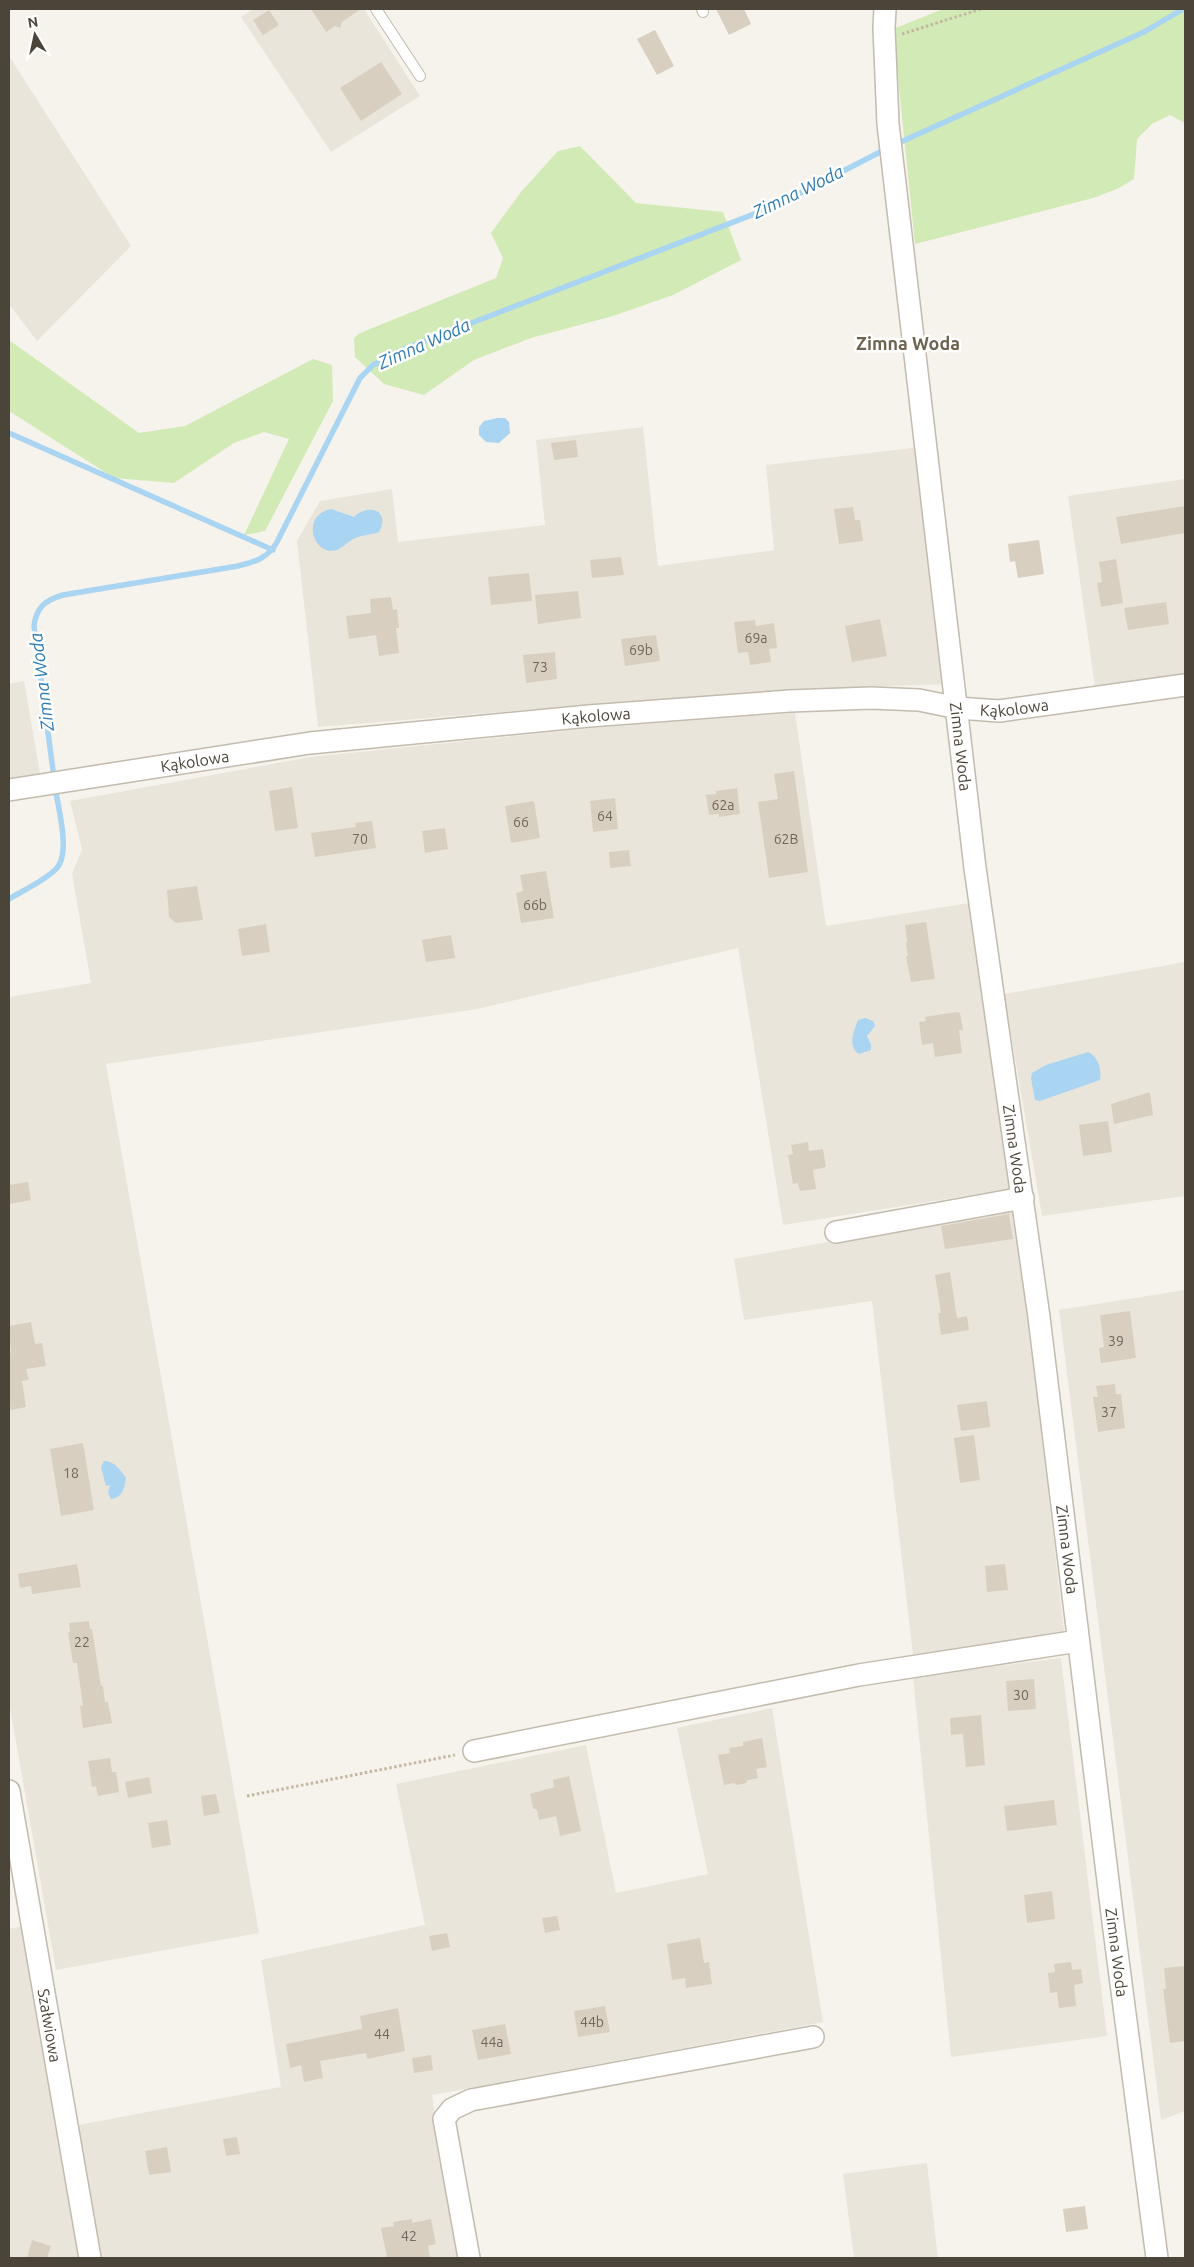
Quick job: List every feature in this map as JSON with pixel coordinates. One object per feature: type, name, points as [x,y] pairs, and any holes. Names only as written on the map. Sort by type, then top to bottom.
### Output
[{"type":"street","name":"Zimna Woda","points":[[882,21],[888,124],[976,868],[1040,1317],[1078,1641],[1157,2258]]},
{"type":"street","name":"Kąkolowa","points":[[9,790],[44,783],[310,743],[589,716],[790,701],[872,698],[919,700],[958,708],[1009,710],[1185,685]]},
{"type":"street","points":[[836,1232],[1022,1198]]},
{"type":"street","points":[[474,1751],[859,1675],[1078,1641]]},
{"type":"street","name":"Szałwiowa","points":[[9,1791],[90,2258]]},
{"type":"street","points":[[469,2258],[444,2119],[452,2109],[471,2100],[813,2037]]},
{"type":"lane","points":[[376,9],[420,76]]},
{"type":"path","points":[[882,21],[954,19],[981,9]]},
{"type":"path","points":[[248,1796],[474,1751]]},
{"type":"shaded area","points":[[254,9],[364,9],[420,96],[331,152],[241,17]]},
{"type":"shaded area","points":[[9,56],[131,246],[37,341],[9,304]]},
{"type":"shaded area","points":[[643,427],[658,566],[774,550],[766,465],[921,447],[950,684],[832,688],[587,705],[318,727],[297,541],[320,501],[392,489],[398,542],[545,525],[536,440]]},
{"type":"shaded area","points":[[1185,479],[1185,674],[1095,687],[1068,496]]},
{"type":"shaded area","points":[[24,681],[40,773],[9,779],[9,684]]},
{"type":"shaded area","points":[[795,713],[826,926],[969,903],[1009,1189],[783,1225],[738,948],[477,1009],[106,1064],[259,1933],[56,1970],[9,1702],[9,997],[91,983],[72,874],[82,849],[70,801],[310,757],[593,728]]},
{"type":"shaded area","points":[[1185,962],[1185,1196],[1042,1216],[1004,994]]},
{"type":"shaded area","points":[[1016,1208],[1064,1632],[913,1655],[872,1301],[744,1320],[734,1259]]},
{"type":"shaded area","points":[[1185,1290],[1185,2111],[1161,2120],[1059,1310]]},
{"type":"shaded area","points":[[1061,1658],[1107,2036],[951,2057],[913,1677]]},
{"type":"shaded area","points":[[772,1708],[823,2022],[432,2095],[458,2258],[100,2258],[78,2125],[281,2087],[261,1960],[425,1925],[396,1784],[586,1745],[616,1893],[708,1874],[677,1728]]},
{"type":"shaded area","points":[[22,1926],[79,2258],[9,2258],[9,1929]]},
{"type":"shaded area","points":[[927,2163],[938,2258],[854,2258],[843,2174]]},
{"type":"green space","points":[[943,9],[1185,9],[1185,123],[1170,115],[1152,124],[1137,139],[1134,179],[1117,189],[1093,198],[915,244],[893,29]]},
{"type":"green space","points":[[580,146],[636,203],[723,212],[741,260],[673,295],[613,316],[531,338],[474,360],[424,395],[384,384],[355,357],[354,338],[360,333],[496,278],[503,258],[491,233],[521,192],[558,151]]},
{"type":"green space","points":[[9,340],[139,433],[185,426],[313,359],[332,365],[333,401],[265,531],[244,535],[289,439],[264,432],[234,443],[174,483],[114,478],[9,411]]},
{"type":"water","points":[[505,418],[509,422],[510,433],[499,443],[486,442],[479,435],[479,427],[484,421]]},
{"type":"water","points":[[331,509],[354,517],[366,510],[376,511],[382,518],[379,532],[353,539],[337,550],[329,550],[322,547],[316,542],[313,526],[315,519],[321,513]]},
{"type":"water","points":[[865,1018],[873,1021],[875,1026],[867,1036],[871,1050],[859,1054],[853,1047],[852,1038],[858,1020]]},
{"type":"water","points":[[1088,1052],[1098,1064],[1100,1080],[1040,1101],[1035,1100],[1031,1078],[1032,1073],[1046,1065]]},
{"type":"water","points":[[104,1461],[114,1465],[126,1478],[124,1489],[118,1496],[111,1499],[108,1493],[110,1485],[106,1486],[101,1467]]},
{"type":"building","points":[[311,9],[361,9],[342,22],[340,28],[335,26],[326,32]]},
{"type":"building","points":[[716,9],[744,9],[751,24],[729,35]]},
{"type":"building","points":[[269,10],[279,25],[263,35],[253,20]]},
{"type":"building","points":[[655,30],[674,66],[657,75],[637,39]]},
{"type":"building","points":[[381,62],[402,94],[361,121],[340,88]]},
{"type":"building","points":[[576,440],[578,457],[554,460],[551,443]]},
{"type":"building","points":[[1185,506],[1185,533],[1121,544],[1116,517]]},
{"type":"building","points":[[853,507],[855,520],[860,520],[863,541],[839,544],[834,509]]},
{"type":"building","points":[[1039,540],[1044,574],[1018,578],[1015,561],[1010,562],[1008,544]]},
{"type":"building","points":[[621,557],[624,575],[592,578],[590,560]]},
{"type":"building","points":[[1116,559],[1123,603],[1101,607],[1097,583],[1102,582],[1099,562]]},
{"type":"building","points":[[529,573],[532,601],[491,605],[488,577]]},
{"type":"building","points":[[578,591],[581,618],[538,624],[535,595]]},
{"type":"building","points":[[391,597],[393,610],[397,609],[399,628],[396,628],[399,653],[379,656],[376,635],[349,639],[346,616],[371,613],[370,599]]},
{"type":"building","points":[[1166,602],[1169,624],[1128,630],[1124,608]]},
{"type":"building","points":[[880,619],[887,656],[852,662],[845,626]]},
{"type":"building","points":[[755,620],[756,626],[774,623],[777,648],[769,649],[771,662],[750,665],[748,652],[738,653],[734,622]]},
{"type":"building","points":[[656,635],[660,661],[625,666],[621,639]]},
{"type":"building","points":[[555,652],[557,679],[526,683],[523,655]]},
{"type":"building","points":[[794,771],[808,872],[769,878],[758,802],[778,799],[774,774]]},
{"type":"building","points":[[292,787],[298,828],[275,831],[269,791]]},
{"type":"building","points":[[737,788],[740,814],[719,817],[719,814],[709,815],[706,795],[716,794],[716,791]]},
{"type":"building","points":[[615,798],[618,829],[593,832],[590,801]]},
{"type":"building","points":[[534,801],[540,838],[511,843],[505,806]]},
{"type":"building","points":[[372,821],[376,848],[315,857],[311,833],[356,827],[355,823]]},
{"type":"building","points":[[445,828],[448,849],[425,853],[422,831]]},
{"type":"building","points":[[629,850],[631,866],[610,868],[609,852]]},
{"type":"building","points":[[546,871],[554,918],[521,923],[516,893],[523,891],[520,875]]},
{"type":"building","points":[[197,886],[203,920],[176,923],[169,917],[167,890]]},
{"type":"building","points":[[926,922],[935,979],[911,982],[906,956],[908,956],[905,925]]},
{"type":"building","points":[[266,924],[270,952],[242,956],[238,929]]},
{"type":"building","points":[[451,935],[455,958],[426,962],[422,940]]},
{"type":"building","points":[[960,1013],[963,1030],[959,1030],[962,1053],[935,1057],[933,1043],[922,1045],[919,1022],[926,1021],[925,1017]]},
{"type":"building","points":[[1150,1092],[1153,1115],[1114,1124],[1111,1104]]},
{"type":"building","points":[[1108,1121],[1112,1152],[1083,1156],[1079,1125]]},
{"type":"building","points":[[808,1142],[809,1151],[823,1149],[826,1167],[813,1170],[816,1189],[800,1191],[798,1183],[793,1184],[788,1155],[793,1154],[791,1145]]},
{"type":"building","points":[[28,1182],[31,1200],[9,1204],[9,1185]]},
{"type":"building","points":[[1009,1214],[1013,1239],[945,1249],[941,1226]]},
{"type":"building","points":[[950,1272],[957,1318],[967,1316],[969,1330],[941,1335],[938,1313],[941,1313],[935,1275]]},
{"type":"building","points":[[1130,1311],[1136,1358],[1101,1363],[1099,1348],[1104,1347],[1100,1315]]},
{"type":"building","points":[[31,1322],[35,1344],[42,1343],[46,1366],[26,1369],[29,1380],[22,1381],[26,1407],[11,1410],[9,1399],[9,1353],[11,1353],[9,1326]]},
{"type":"building","points":[[1115,1384],[1116,1394],[1121,1394],[1125,1428],[1098,1432],[1093,1397],[1098,1397],[1096,1386]]},
{"type":"building","points":[[987,1401],[990,1427],[961,1431],[957,1405]]},
{"type":"building","points":[[974,1435],[980,1480],[960,1483],[954,1438]]},
{"type":"building","points":[[83,1443],[94,1510],[61,1516],[50,1449]]},
{"type":"building","points":[[77,1564],[81,1587],[32,1594],[31,1586],[20,1588],[18,1574]]},
{"type":"building","points":[[1005,1564],[1008,1590],[987,1592],[985,1566]]},
{"type":"building","points":[[89,1621],[101,1686],[103,1686],[105,1702],[108,1702],[112,1723],[83,1728],[80,1706],[83,1706],[77,1663],[73,1663],[68,1633],[70,1632],[69,1623]]},
{"type":"building","points":[[1034,1679],[1036,1709],[1008,1711],[1006,1681]]},
{"type":"building","points":[[981,1715],[985,1765],[966,1767],[963,1734],[951,1735],[950,1718]]},
{"type":"building","points":[[762,1738],[767,1767],[756,1769],[758,1778],[737,1785],[734,1783],[724,1785],[718,1755],[730,1753],[729,1748],[743,1746],[743,1742]]},
{"type":"building","points":[[110,1758],[112,1772],[116,1772],[119,1792],[98,1796],[96,1786],[92,1787],[88,1761]]},
{"type":"building","points":[[569,1776],[581,1831],[560,1836],[556,1816],[539,1820],[537,1810],[533,1808],[530,1794],[554,1787],[553,1780]]},
{"type":"building","points":[[149,1777],[152,1793],[128,1798],[125,1782]]},
{"type":"building","points":[[216,1794],[220,1813],[204,1816],[201,1796]]},
{"type":"building","points":[[1054,1800],[1057,1825],[1007,1831],[1004,1806]]},
{"type":"building","points":[[167,1820],[171,1845],[152,1848],[148,1823]]},
{"type":"building","points":[[1052,1891],[1055,1919],[1027,1923],[1024,1895]]},
{"type":"building","points":[[557,1916],[560,1930],[545,1933],[542,1918]]},
{"type":"building","points":[[447,1933],[450,1947],[432,1951],[429,1936]]},
{"type":"building","points":[[700,1938],[704,1963],[709,1962],[712,1984],[686,1988],[685,1978],[672,1980],[667,1944]]},
{"type":"building","points":[[1071,1962],[1072,1970],[1081,1969],[1083,1983],[1074,1985],[1076,2006],[1059,2008],[1057,1992],[1050,1993],[1048,1973],[1055,1972],[1054,1964]]},
{"type":"building","points":[[1185,1966],[1185,2041],[1170,2043],[1163,1989],[1166,1989],[1164,1968]]},
{"type":"building","points":[[605,2006],[610,2032],[578,2037],[574,2011]]},
{"type":"building","points":[[398,2008],[405,2051],[367,2059],[366,2053],[320,2061],[323,2078],[304,2082],[301,2065],[290,2068],[286,2044],[362,2029],[360,2016]]},
{"type":"building","points":[[505,2024],[511,2054],[478,2060],[472,2030]]},
{"type":"building","points":[[431,2055],[433,2070],[414,2073],[412,2058]]},
{"type":"building","points":[[237,2137],[240,2154],[226,2156],[223,2139]]},
{"type":"building","points":[[167,2147],[171,2172],[149,2175],[145,2151]]},
{"type":"building","points":[[1085,2206],[1088,2229],[1066,2232],[1063,2209]]},
{"type":"building","points":[[412,2219],[412,2223],[431,2219],[436,2244],[428,2246],[430,2258],[387,2258],[381,2228],[394,2226],[393,2222]]},
{"type":"building","points":[[32,2240],[51,2246],[47,2258],[27,2258]]},
{"type":"waterway","name":"Zimna Woda","points":[[894,145],[1144,32],[1183,9]]},
{"type":"waterway","name":"Zimna Woda","points":[[54,778],[34,626],[37,614],[46,602],[63,595],[238,566],[265,556],[277,542],[360,378],[373,365],[404,349],[775,206],[886,149]]},
{"type":"waterway","points":[[9,433],[273,550]]},
{"type":"waterway","name":"Zimna Woda","points":[[9,899],[33,886],[55,870],[60,863],[63,854],[63,843],[55,787]]},
{"type":"district","name":"Zimna Woda","points":[[908,344]]}]
